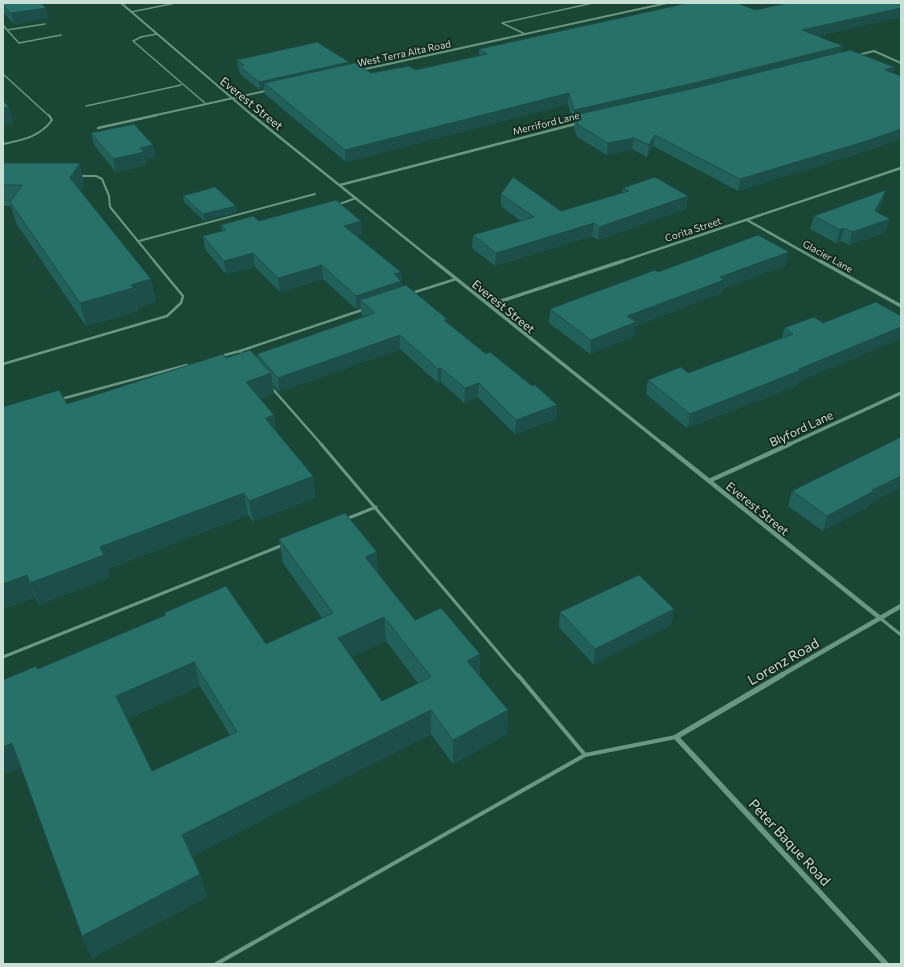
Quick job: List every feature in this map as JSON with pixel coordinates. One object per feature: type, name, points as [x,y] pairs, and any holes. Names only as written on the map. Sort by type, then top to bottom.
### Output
[{"type":"street","name":"Everest Street","points":[[121,3],[232,99],[880,618]]},
{"type":"street","name":"West Terra Alta Road","points":[[355,72],[667,3]]},
{"type":"street","points":[[851,57],[874,51],[901,63]]},
{"type":"street","points":[[98,128],[270,90]]},
{"type":"street","name":"Merriford Lane","points":[[340,185],[586,121]]},
{"type":"street","name":"Corita Street","points":[[489,305],[901,168]]},
{"type":"street","name":"Glacier Lane","points":[[747,220],[901,306]]},
{"type":"street","name":"Blyford Lane","points":[[709,481],[901,393]]},
{"type":"street","name":"Lorenz Road","points":[[676,737],[901,606]]},
{"type":"street","name":"Peter Baque Road","points":[[676,737],[886,964]]},
{"type":"lane","points":[[131,12],[180,3]]},
{"type":"lane","points":[[525,34],[502,23],[593,3]]},
{"type":"lane","points":[[7,30],[45,24]]},
{"type":"lane","points":[[3,25],[19,43],[61,35]]},
{"type":"lane","points":[[157,34],[141,37],[133,41],[164,66],[181,85],[206,104]]},
{"type":"lane","points":[[3,74],[48,114],[52,120],[49,126],[33,136],[3,144]]},
{"type":"lane","points":[[86,106],[181,85]]},
{"type":"lane","points":[[3,364],[167,316],[181,303],[183,296],[110,207],[110,196],[102,179],[96,176],[72,175]]},
{"type":"lane","points":[[139,241],[315,194]]},
{"type":"lane","points":[[332,206],[356,198]]},
{"type":"lane","points":[[405,296],[456,279]]},
{"type":"lane","points":[[217,357],[240,351],[368,308]]},
{"type":"lane","points":[[240,351],[245,357]]},
{"type":"lane","points":[[58,400],[194,363]]},
{"type":"lane","points":[[270,386],[376,507],[586,755]]},
{"type":"lane","points":[[339,522],[376,507]]},
{"type":"lane","points":[[3,657],[288,543]]},
{"type":"lane","points":[[880,618],[901,635]]},
{"type":"lane","points":[[216,964],[586,755],[676,737]]},
{"type":"building","points":[[3,3],[41,3],[46,8],[11,13],[3,5]]},
{"type":"building","points":[[688,3],[737,3],[755,10],[787,3],[893,3],[901,4],[901,8],[802,30],[843,46],[694,83],[574,110],[569,93],[345,150],[264,83],[355,63],[371,73],[409,66],[415,70],[487,54],[479,49]]},
{"type":"building","points":[[317,42],[349,62],[259,82],[239,66],[244,65],[237,60]]},
{"type":"building","points":[[850,50],[894,67],[885,70],[901,76],[901,129],[740,179],[655,135],[649,145],[634,138],[608,143],[578,125],[575,115],[695,88]]},
{"type":"building","points":[[3,101],[9,107],[3,108]]},
{"type":"building","points":[[134,124],[153,145],[140,148],[144,152],[113,159],[91,133]]},
{"type":"building","points":[[3,163],[80,163],[70,178],[151,279],[131,285],[133,288],[80,303],[10,202],[22,185],[3,185]]},
{"type":"building","points":[[513,177],[561,211],[629,191],[623,188],[655,177],[688,196],[599,227],[594,223],[496,253],[473,235],[534,217],[501,194]]},
{"type":"building","points":[[215,187],[236,206],[203,214],[183,196]]},
{"type":"building","points":[[886,190],[875,211],[890,219],[852,232],[844,228],[840,230],[814,216]]},
{"type":"building","points":[[336,200],[361,221],[344,226],[401,272],[394,274],[401,281],[356,296],[322,265],[278,278],[253,253],[224,261],[203,236],[226,230],[221,225],[253,216],[259,221]]},
{"type":"building","points":[[758,235],[789,252],[720,277],[724,280],[627,316],[636,322],[591,340],[550,309],[655,270],[658,272]]},
{"type":"building","points":[[406,285],[447,319],[444,320],[486,354],[490,352],[532,386],[535,385],[557,405],[516,420],[479,383],[465,388],[441,368],[438,369],[400,335],[278,378],[257,354],[375,313],[360,300]]},
{"type":"building","points":[[876,302],[901,316],[901,327],[799,369],[801,370],[690,414],[648,380],[681,367],[688,373],[793,334],[784,328],[814,317],[823,323]]},
{"type":"building","points":[[250,350],[271,373],[246,382],[274,415],[265,418],[313,476],[249,501],[244,493],[100,547],[104,555],[30,583],[27,575],[3,584],[3,407],[59,390],[67,404],[223,354],[226,358]]},
{"type":"building","points":[[901,437],[901,476],[872,490],[874,491],[827,516],[792,491]]},
{"type":"building","points":[[345,513],[377,552],[365,557],[415,620],[441,608],[480,654],[467,661],[508,710],[453,740],[431,710],[182,835],[200,874],[82,936],[12,743],[3,747],[3,680],[36,666],[38,669],[166,615],[164,613],[226,586],[266,644],[333,613],[279,539]],"holes":[[[384,617],[431,677],[382,701],[338,638]],[[194,662],[237,732],[152,771],[116,696]]]},
{"type":"building","points":[[639,575],[674,609],[595,649],[560,612]]}]
